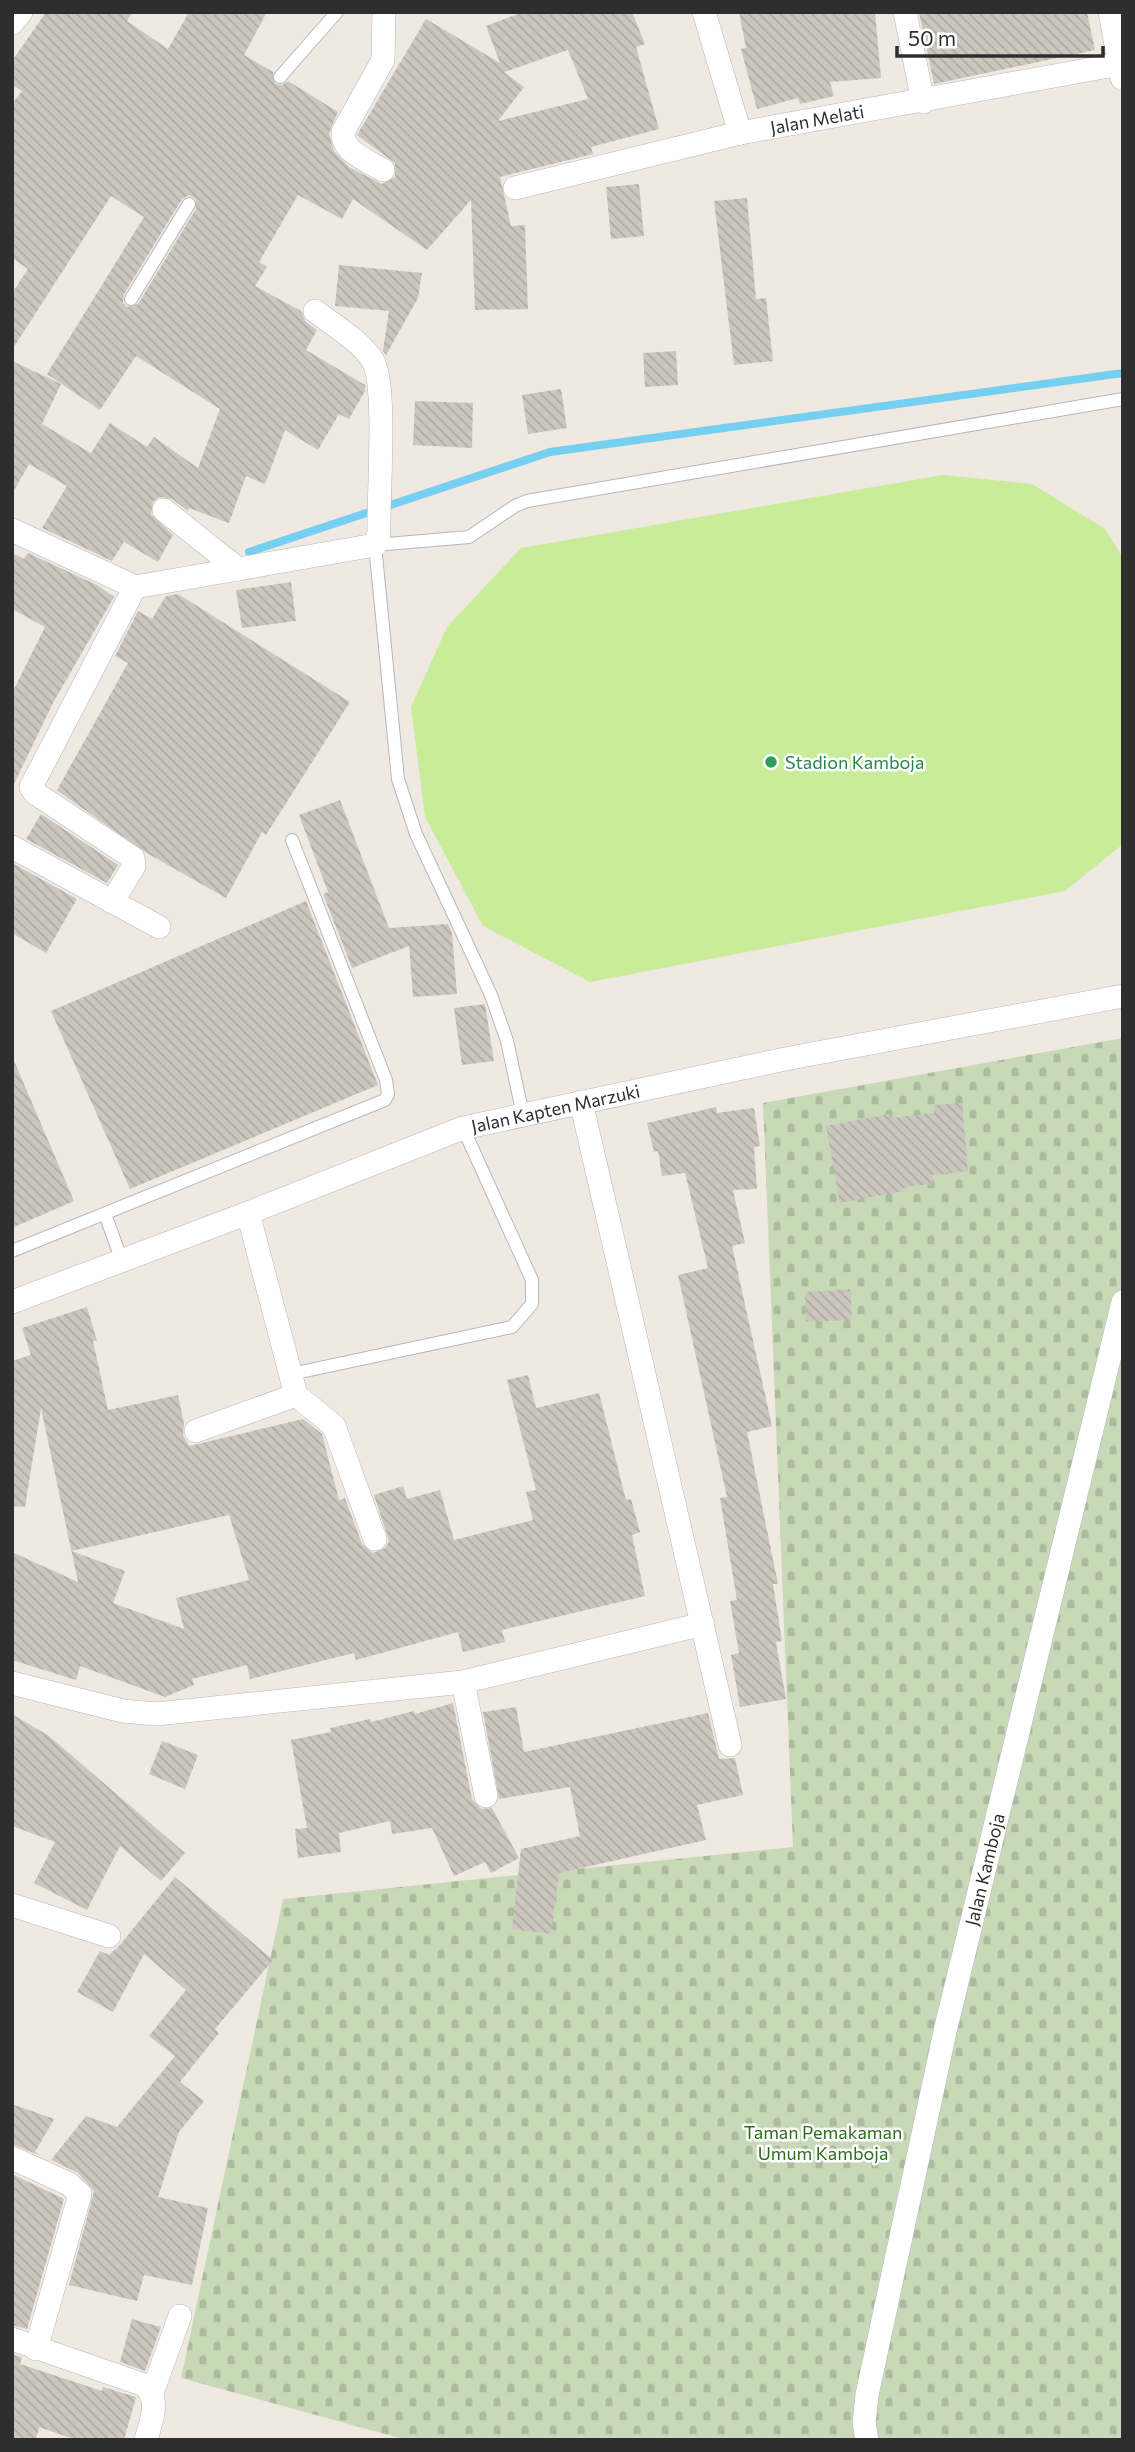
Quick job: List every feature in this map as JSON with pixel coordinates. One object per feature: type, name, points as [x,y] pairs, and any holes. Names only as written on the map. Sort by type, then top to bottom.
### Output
[{"type":"street","points":[[12,23],[21,12]]},
{"type":"street","points":[[362,12],[383,12],[383,60],[343,132],[342,140],[348,149],[383,170]]},
{"type":"street","points":[[704,12],[740,133]]},
{"type":"street","points":[[905,12],[923,102]]},
{"type":"street","points":[[1110,12],[1118,36],[1121,72]]},
{"type":"street","name":"Jalan Melati","points":[[515,188],[740,133],[1121,72]]},
{"type":"street","points":[[12,530],[135,587],[238,569],[377,539],[380,398],[377,371],[366,353],[315,311]]},
{"type":"street","points":[[164,510],[238,569]]},
{"type":"street","points":[[112,902],[131,872],[133,858],[35,793],[31,787],[135,587]]},
{"type":"street","points":[[12,847],[159,927]]},
{"type":"street","name":"Jalan Kapten Marzuki","points":[[12,1302],[463,1128],[798,1057],[1123,996]]},
{"type":"street","points":[[581,1102],[730,1745]]},
{"type":"street","points":[[248,1213],[294,1385],[334,1426],[375,1539]]},
{"type":"street","name":"Jalan Kamboja","points":[[863,2434],[867,2395],[946,2027],[1123,1302]]},
{"type":"street","points":[[196,1431],[294,1385]]},
{"type":"street","points":[[12,1683],[123,1711],[156,1714],[463,1682],[703,1624]]},
{"type":"street","points":[[463,1682],[486,1796]]},
{"type":"street","points":[[12,1905],[109,1936]]},
{"type":"street","points":[[12,2158],[69,2184],[80,2194],[36,2349]]},
{"type":"street","points":[[146,2440],[154,2407],[152,2393],[180,2316]]},
{"type":"street","points":[[12,2339],[138,2382],[152,2393]]},
{"type":"lane","points":[[280,77],[338,12]]},
{"type":"lane","points":[[131,299],[188,204]]},
{"type":"lane","points":[[523,1115],[507,1041],[491,995],[416,834],[398,779],[377,539],[469,537],[527,501],[1123,399]]},
{"type":"lane","points":[[12,1251],[379,1104],[388,1094],[386,1080],[292,840]]},
{"type":"lane","points":[[294,1385],[512,1327],[532,1304],[532,1280],[463,1128]]},
{"type":"lane","points":[[105,1214],[122,1261]]},
{"type":"green space","name":"Stadion Kamboja","points":[[943,475],[1032,484],[1105,529],[1123,558],[1123,844],[1065,891],[590,982],[483,926],[425,817],[411,707],[447,627],[521,548]]},
{"type":"green space","name":"Taman Pemakaman Umum Kamboja","points":[[1123,1038],[1123,2440],[407,2440],[181,2378],[283,1899],[793,1847],[763,1103]]},
{"type":"building","points":[[46,12],[132,12],[127,21],[168,49],[189,12],[267,12],[244,55],[273,72],[275,84],[282,85],[288,81],[338,112],[329,133],[334,151],[349,167],[382,184],[395,177],[395,163],[357,135],[426,19],[500,63],[486,26],[523,12],[632,12],[645,44],[636,47],[659,129],[591,147],[593,154],[500,177],[511,226],[525,225],[528,309],[475,310],[471,200],[427,250],[353,199],[342,219],[298,195],[259,262],[267,267],[255,286],[301,311],[306,322],[317,330],[306,350],[365,385],[365,391],[349,419],[339,414],[318,450],[285,430],[265,484],[246,476],[229,523],[189,508],[188,511],[172,499],[160,497],[153,502],[151,514],[173,535],[158,562],[124,542],[112,561],[42,528],[67,486],[29,464],[12,494],[12,361],[61,384],[42,424],[91,453],[110,423],[147,447],[154,437],[198,468],[220,409],[136,356],[100,410],[47,374],[144,217],[111,196],[12,350],[12,293],[28,269],[12,258],[12,104],[22,91],[12,85],[12,61]],"holes":[[[568,50],[588,99],[498,121],[524,87],[504,72]],[[189,195],[196,199],[196,209],[138,304],[127,307],[123,303],[124,294],[182,199]]]},
{"type":"building","points":[[739,12],[875,12],[881,78],[830,82],[834,96],[800,104],[798,98],[757,109],[741,49],[746,48]]},
{"type":"building","points":[[919,12],[1087,12],[1095,50],[934,84]]},
{"type":"building","points":[[639,184],[644,236],[611,239],[606,187]]},
{"type":"building","points":[[747,198],[756,299],[766,298],[773,361],[734,365],[714,201]]},
{"type":"building","points":[[339,265],[422,273],[418,298],[386,355],[383,351],[389,311],[335,306]]},
{"type":"building","points":[[676,351],[678,385],[645,387],[643,353]]},
{"type":"building","points":[[561,389],[567,428],[528,434],[522,395]]},
{"type":"building","points":[[415,401],[473,403],[472,448],[413,445]]},
{"type":"building","points":[[12,553],[24,559],[28,553],[97,585],[114,597],[53,703],[12,788],[12,693],[45,627],[12,609]]},
{"type":"building","points":[[291,582],[296,621],[242,628],[236,590]]},
{"type":"building","points":[[178,594],[350,702],[266,835],[262,832],[226,898],[145,852],[55,789],[57,790],[128,663],[115,656],[138,611],[152,619],[166,596]]},
{"type":"building","points":[[340,800],[389,928],[448,924],[452,933],[457,994],[413,997],[409,946],[352,968],[323,894],[328,892],[299,815]]},
{"type":"building","points":[[41,814],[118,865],[107,883],[26,839]]},
{"type":"building","points":[[12,863],[77,899],[46,953],[12,933]]},
{"type":"building","points":[[306,901],[378,1085],[130,1189],[51,1011]]},
{"type":"building","points":[[485,1004],[494,1061],[462,1065],[454,1008]]},
{"type":"building","points":[[12,1056],[74,1201],[12,1228]]},
{"type":"building","points":[[962,1103],[968,1171],[932,1175],[933,1184],[903,1187],[904,1191],[840,1203],[826,1126],[889,1114],[890,1118],[934,1113],[934,1105]]},
{"type":"building","points":[[716,1107],[717,1113],[754,1108],[760,1146],[754,1147],[757,1189],[733,1190],[745,1243],[732,1246],[772,1426],[747,1432],[778,1584],[773,1584],[782,1641],[776,1642],[786,1699],[740,1707],[731,1655],[739,1653],[730,1601],[737,1600],[720,1498],[727,1497],[678,1275],[708,1268],[685,1173],[662,1176],[658,1151],[654,1152],[647,1123]]},
{"type":"building","points":[[850,1289],[852,1320],[806,1322],[805,1292]]},
{"type":"building","points":[[87,1307],[97,1341],[93,1341],[108,1410],[178,1395],[184,1424],[183,1435],[189,1446],[303,1419],[322,1434],[339,1500],[345,1498],[362,1544],[373,1553],[385,1548],[389,1541],[374,1495],[403,1486],[407,1499],[440,1490],[454,1540],[533,1520],[526,1492],[536,1490],[507,1380],[528,1375],[536,1408],[599,1393],[626,1500],[631,1499],[640,1532],[632,1535],[645,1596],[502,1630],[505,1642],[463,1652],[458,1632],[356,1660],[354,1653],[250,1679],[247,1665],[192,1679],[194,1685],[165,1697],[80,1666],[76,1680],[12,1660],[12,1552],[78,1582],[41,1408],[25,1507],[12,1506],[12,1361],[31,1355],[22,1328]],"holes":[[[229,1515],[249,1580],[176,1598],[184,1629],[113,1603],[125,1571],[72,1551]]]},
{"type":"building","points":[[453,1703],[472,1799],[481,1809],[492,1808],[519,1858],[491,1873],[485,1862],[454,1876],[432,1828],[392,1834],[390,1821],[339,1833],[341,1852],[298,1858],[295,1829],[307,1828],[291,1740],[331,1732],[330,1728],[370,1719],[371,1722],[414,1711],[415,1714]]},
{"type":"building","points":[[516,1707],[524,1752],[708,1713],[719,1759],[735,1758],[743,1795],[697,1805],[706,1840],[559,1873],[551,1934],[512,1929],[521,1849],[580,1836],[570,1787],[499,1799],[483,1712]]},
{"type":"building","points":[[12,1714],[49,1736],[185,1853],[161,1881],[120,1846],[87,1910],[34,1883],[55,1842],[12,1826]]},
{"type":"building","points":[[162,1741],[198,1755],[185,1789],[149,1774]]},
{"type":"building","points":[[175,1877],[273,1960],[215,2029],[219,2033],[180,2082],[204,2101],[179,2132],[158,2197],[208,2208],[192,2285],[144,2275],[137,2301],[69,2285],[94,2191],[78,2173],[51,2160],[86,2116],[117,2127],[175,2056],[149,2036],[186,1990],[144,1954],[113,2012],[77,1992],[100,1951],[109,1955],[119,1946]]},
{"type":"building","points":[[12,2104],[54,2119],[35,2152],[41,2156],[12,2144]]},
{"type":"building","points":[[12,2174],[64,2199],[27,2329],[12,2325]]},
{"type":"building","points":[[132,2319],[161,2327],[145,2371],[120,2362]]},
{"type":"building","points":[[12,2354],[22,2357],[20,2364],[102,2391],[103,2387],[136,2397],[124,2440],[76,2440],[39,2427],[36,2440],[12,2440]]},
{"type":"waterway","points":[[249,552],[550,452],[1123,373]]},
{"type":"place","name":"Stadion Kamboja","points":[[771,762]]}]
